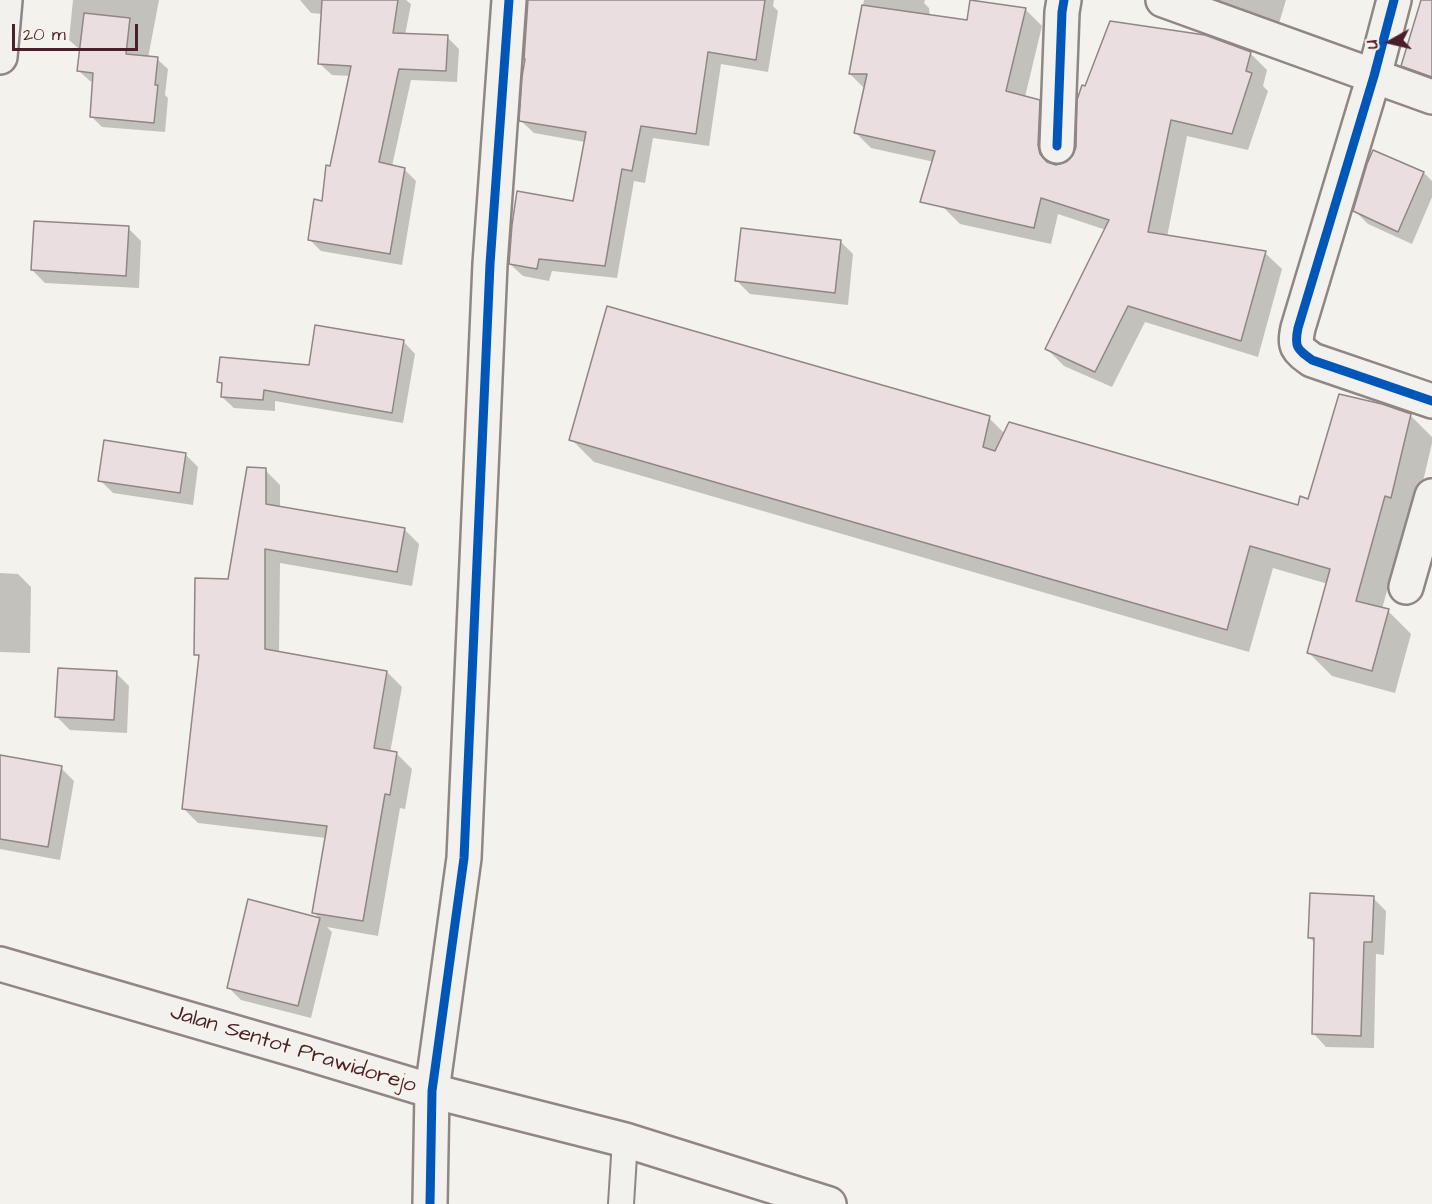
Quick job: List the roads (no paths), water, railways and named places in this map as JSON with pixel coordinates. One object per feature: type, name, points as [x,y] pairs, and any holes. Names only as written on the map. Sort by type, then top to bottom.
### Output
[{"type":"street","points":[[0,57],[5,0]]},
{"type":"street","points":[[430,1204],[432,1091],[464,858],[490,264],[509,0]]},
{"type":"street","points":[[1057,147],[1062,12],[1065,0]]},
{"type":"street","points":[[1163,0],[1432,97]]},
{"type":"street","points":[[1394,0],[1374,76],[1296,339],[1299,351],[1312,360],[1432,401]]},
{"type":"street","points":[[1406,587],[1432,496]]},
{"type":"street","name":"Jalan Sentot Prawidorejo","points":[[0,963],[432,1091],[626,1140],[813,1201]]},
{"type":"lane","points":[[621,1204],[626,1140]]}]
